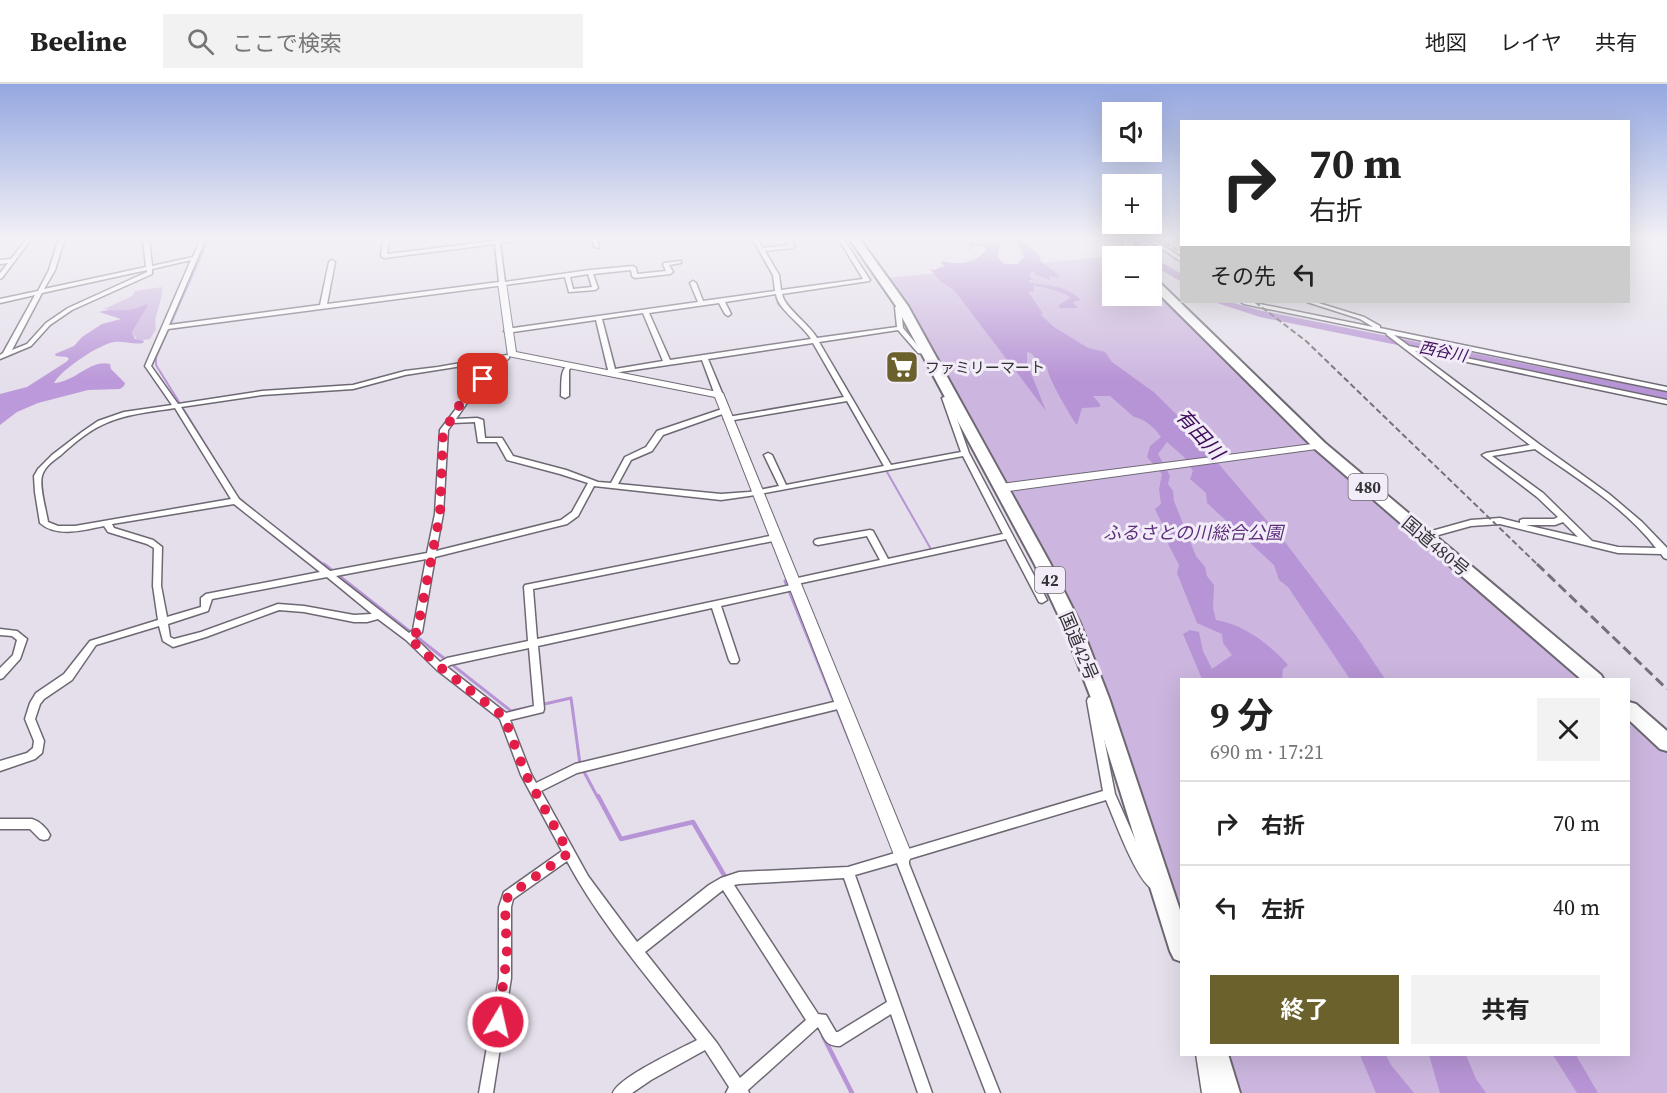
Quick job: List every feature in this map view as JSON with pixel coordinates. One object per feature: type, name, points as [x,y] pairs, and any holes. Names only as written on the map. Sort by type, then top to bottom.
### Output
[{"type":"highway","name":"国道42号","points":[[887,285],[902,306],[1004,488],[1071,623],[1100,698],[1180,945]]},
{"type":"highway","name":"国道480号","points":[[1162,291],[1316,447],[1593,678]]},
{"type":"highway","points":[[1630,710],[1667,743]]},
{"type":"highway","points":[[1216,1056],[1227,1093]]},
{"type":"street","points":[[3,356],[44,285]]},
{"type":"street","points":[[0,301],[78,285]]},
{"type":"street","points":[[3,356],[29,345],[59,316],[124,285]]},
{"type":"street","points":[[183,285],[148,366],[236,501],[409,638],[440,667],[504,717],[534,789],[599,904],[708,1042],[738,1092],[815,1021],[821,1020],[832,1039],[836,1040],[895,1004]]},
{"type":"street","points":[[323,307],[327,285]]},
{"type":"street","points":[[165,327],[486,285]]},
{"type":"street","points":[[502,285],[509,356]]},
{"type":"street","points":[[570,285],[571,291],[595,288],[594,285]]},
{"type":"street","points":[[694,285],[701,303]]},
{"type":"street","points":[[777,285],[783,306],[808,328],[889,467]]},
{"type":"street","points":[[507,331],[826,285]]},
{"type":"street","points":[[721,300],[728,314]]},
{"type":"street","points":[[1249,303],[1667,389]]},
{"type":"street","points":[[1313,303],[1362,318],[1386,332],[1631,517],[1666,553]]},
{"type":"street","points":[[902,306],[897,309],[900,328],[920,352],[928,354]]},
{"type":"street","points":[[645,311],[667,363]]},
{"type":"street","points":[[599,318],[610,372]]},
{"type":"street","points":[[610,372],[900,328]]},
{"type":"street","points":[[1406,347],[1667,402]]},
{"type":"street","points":[[409,638],[417,632],[440,514],[443,433],[473,390],[509,356]]},
{"type":"street","points":[[236,501],[75,529],[48,526],[45,523],[37,477],[42,469],[76,438],[100,422],[139,411],[268,393],[354,387],[405,372],[438,369],[509,356],[610,372],[719,395]]},
{"type":"street","points":[[704,357],[903,855],[903,864],[993,1093]]},
{"type":"street","points":[[565,396],[566,370],[569,366]]},
{"type":"street","points":[[951,396],[946,398],[965,453],[1042,600]]},
{"type":"street","points":[[613,486],[628,459],[649,449],[660,433],[726,415],[849,398]]},
{"type":"street","points":[[450,421],[479,421],[481,440],[499,440],[510,458],[563,472],[592,483],[722,497],[783,488],[965,453]]},
{"type":"street","points":[[1536,446],[1486,454],[1540,495],[1590,544]]},
{"type":"street","points":[[1004,488],[1316,447]]},
{"type":"street","points":[[768,455],[783,488]]},
{"type":"street","points":[[0,766],[31,756],[38,750],[39,741],[30,719],[35,703],[40,696],[68,677],[93,643],[205,609],[206,598],[209,596],[432,555],[567,521],[575,514],[592,483]]},
{"type":"street","points":[[1424,536],[1471,524],[1500,520],[1546,523],[1564,518]]},
{"type":"street","points":[[1500,520],[1618,550],[1666,553]]},
{"type":"street","points":[[109,522],[110,529],[150,542],[158,547],[156,586],[166,639],[172,643],[203,635],[278,607],[287,606],[343,619],[357,620],[380,615]]},
{"type":"street","points":[[818,542],[870,533],[885,562]]},
{"type":"street","points":[[440,667],[447,662],[716,605],[885,562],[1007,536]]},
{"type":"street","points":[[504,717],[539,709],[528,587],[776,538]]},
{"type":"street","points":[[716,605],[734,660]]},
{"type":"street","points":[[0,632],[14,633],[22,639],[17,656],[0,675]]},
{"type":"street","points":[[1100,698],[1092,701],[1109,794],[1147,876],[1150,881],[1161,886]]},
{"type":"street","points":[[534,789],[575,769],[842,704]]},
{"type":"street","points":[[636,951],[712,889],[725,882],[739,878],[848,872],[1109,794]]},
{"type":"street","points":[[0,824],[32,824],[44,835]]},
{"type":"street","points":[[486,1093],[505,978],[505,907],[508,896],[569,853]]},
{"type":"street","points":[[848,872],[925,1093]]},
{"type":"street","points":[[725,882],[815,1021]]},
{"type":"street","points":[[620,1093],[646,1075],[708,1042]]},
{"type":"street","points":[[1203,1056],[1209,1093]]},
{"type":"green space","name":"ふるさとの川総合公園","points":[[890,285],[1102,285],[1102,306],[1162,306],[1162,295],[1229,361],[1589,678],[1180,678],[1180,934],[1094,671]]},
{"type":"green space","points":[[162,287],[156,329],[150,339],[138,341],[132,332],[148,306],[125,312],[104,309],[132,296],[135,291]]},
{"type":"green space","points":[[1630,714],[1667,747],[1667,1093],[1233,1093],[1221,1056],[1630,1056]]},
{"type":"shaded area","points":[[946,285],[1033,285],[1034,292],[1028,291],[1043,314],[1040,314],[1054,327],[1088,348],[1105,352],[1112,362],[1155,393],[1178,416],[1285,542],[1357,637],[1384,678],[1349,678],[1288,587],[1279,580],[1274,565],[1207,503],[1206,493],[1190,479],[1193,471],[1184,457],[1167,442],[1158,454],[1170,476],[1168,484],[1173,491],[1174,501],[1196,556],[1205,567],[1207,576],[1214,585],[1213,608],[1216,620],[1237,626],[1256,636],[1288,665],[1283,669],[1282,678],[1202,678],[1183,634],[1190,630],[1199,632],[1203,651],[1212,669],[1232,655],[1223,643],[1222,634],[1197,623],[1177,573],[1179,565],[1163,534],[1165,530],[1155,509],[1161,504],[1159,489],[1162,474],[1147,457],[1150,446],[1161,437],[1149,424],[1134,417],[1110,396],[1093,396],[1100,407],[1082,408],[1077,425],[1064,405],[1047,367],[1043,367],[1031,353],[1027,352],[1027,363],[1046,411],[954,290]]},
{"type":"shaded area","points":[[1033,285],[1057,287],[1076,295],[1081,300],[1073,302],[1078,308],[1059,308],[1059,305],[1070,298],[1057,291]]},
{"type":"shaded area","points":[[146,304],[148,306],[132,332],[135,339],[144,341],[143,343],[114,342],[107,344],[72,365],[54,383],[103,363],[110,364],[111,369],[125,383],[124,386],[120,389],[88,390],[38,403],[17,412],[0,425],[0,394],[27,387],[69,359],[55,354],[74,346],[82,337],[102,324],[121,319],[99,312],[139,308]]},
{"type":"shaded area","points":[[1360,1056],[1386,1056],[1414,1093],[1376,1093]]},
{"type":"shaded area","points":[[1429,1056],[1466,1056],[1476,1079],[1486,1093],[1440,1093]]},
{"type":"shaded area","points":[[1554,1056],[1577,1056],[1598,1093],[1577,1093]]},
{"type":"waterway","points":[[188,285],[156,357],[156,365],[238,497],[245,504]]},
{"type":"waterway","points":[[775,291],[778,304],[793,319]]},
{"type":"waterway","name":"西谷川","points":[[1223,303],[1260,314],[1667,396]]},
{"type":"waterway","points":[[846,400],[932,551]]},
{"type":"waterway","points":[[255,512],[326,566]]},
{"type":"waterway","points":[[324,564],[511,711],[531,707]]},
{"type":"waterway","points":[[790,580],[785,581],[850,742]]},
{"type":"waterway","points":[[540,705],[571,698],[580,764]]},
{"type":"waterway","points":[[583,770],[598,798]]},
{"type":"waterway","points":[[598,796],[621,839],[693,822],[727,880]]},
{"type":"waterway","points":[[823,1036],[852,1093]]},
{"type":"railway","points":[[1256,303],[1306,341],[1539,566]]},
{"type":"railway","points":[[1537,564],[1667,689]]},
{"type":"place","name":"ファミリーマート","points":[[902,367]]},
{"type":"route","points":[[483,379],[459,406],[444,430],[440,514],[417,632],[409,638],[440,667],[504,717],[526,775],[569,853],[508,896],[505,907],[507,955],[498,1022]]},
{"type":"water label","name":"有田川","points":[[1200,434]]}]
